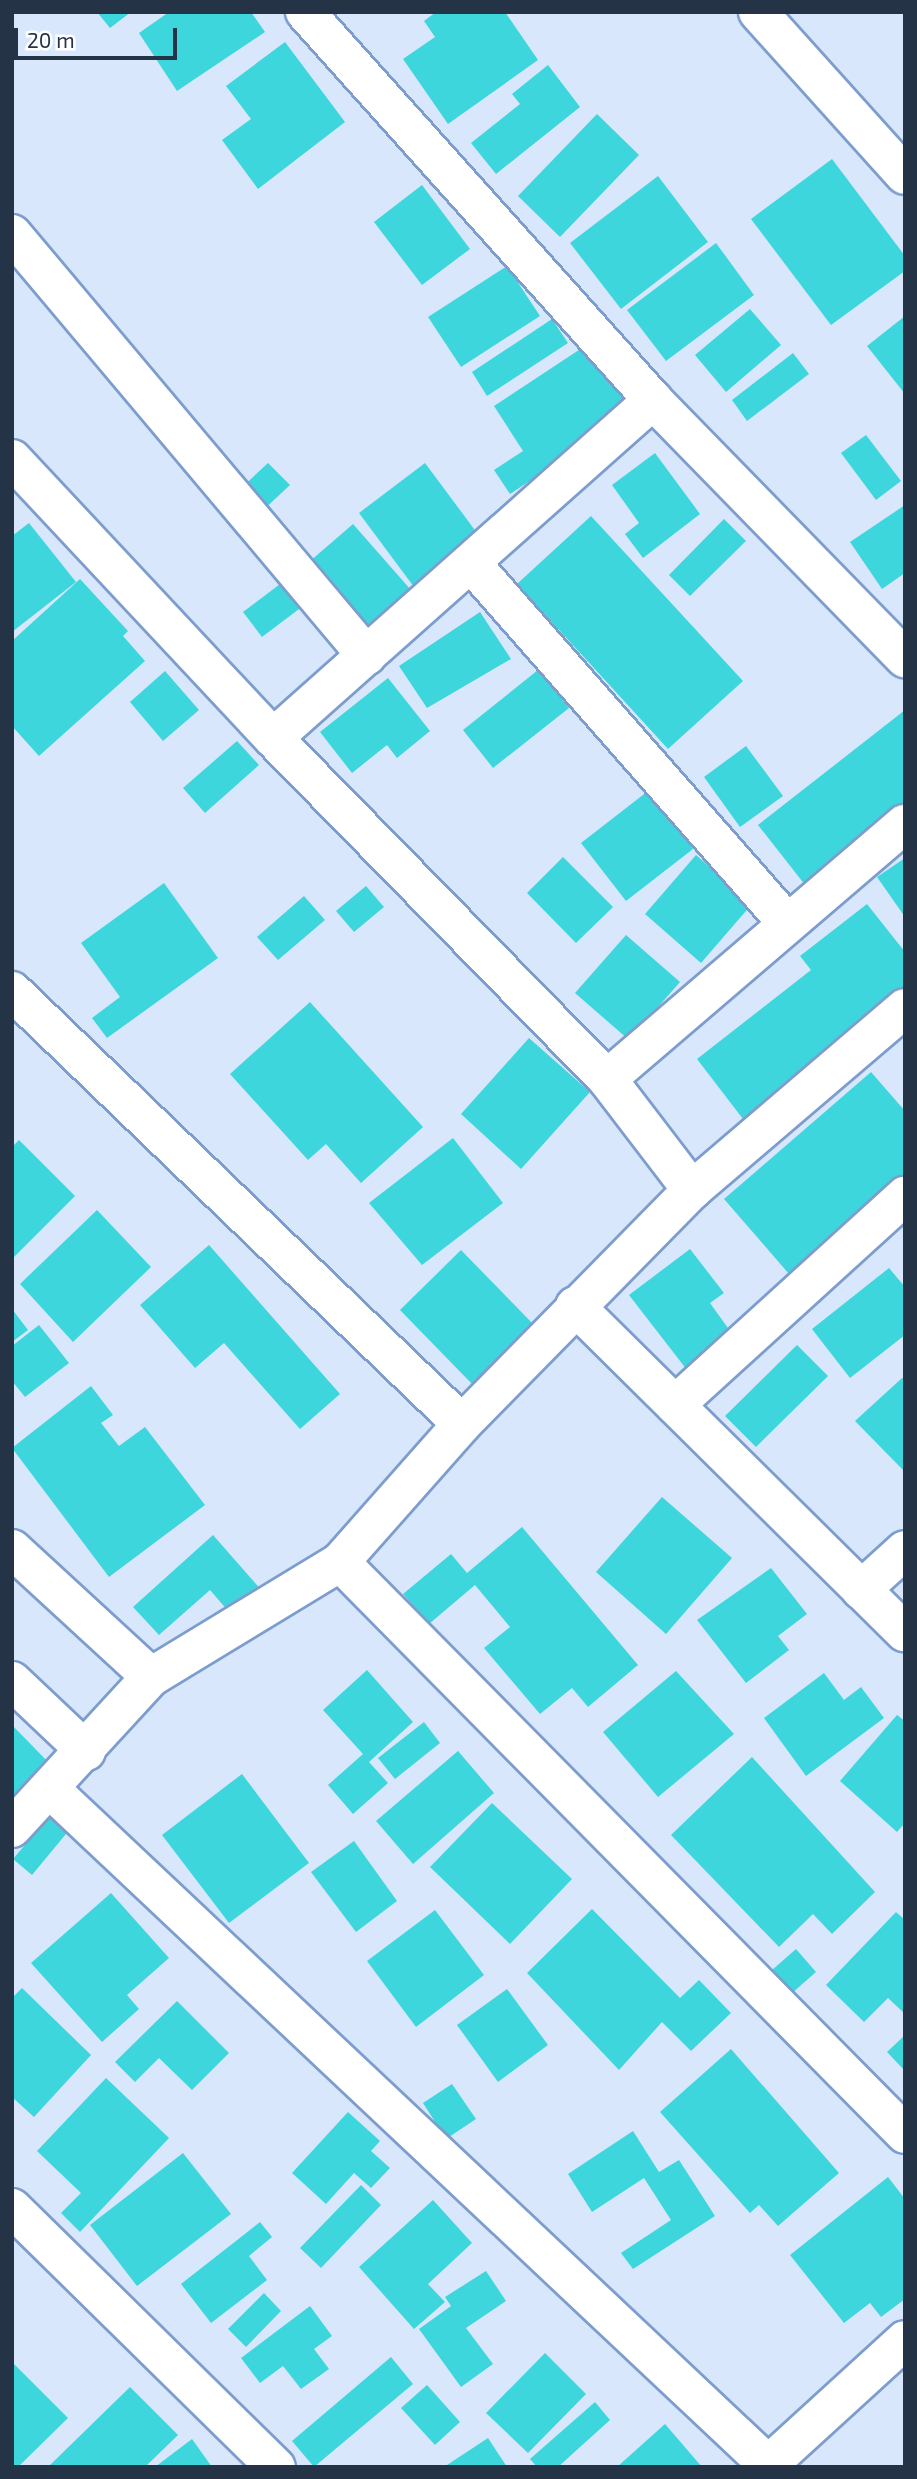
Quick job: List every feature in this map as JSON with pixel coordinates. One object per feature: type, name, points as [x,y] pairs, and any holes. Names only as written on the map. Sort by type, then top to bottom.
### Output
[{"type":"street","points":[[305,12],[653,400],[905,658]]},
{"type":"street","points":[[758,12],[905,175]]},
{"type":"street","points":[[12,234],[368,656]]},
{"type":"street","points":[[273,738],[653,400]]},
{"type":"street","points":[[12,459],[273,738],[607,1079],[692,1190]]},
{"type":"street","points":[[471,563],[787,923]]},
{"type":"street","points":[[607,1079],[905,824]]},
{"type":"street","points":[[12,991],[462,1424]]},
{"type":"street","points":[[12,1828],[86,1751],[151,1677],[340,1562],[462,1424],[575,1306],[692,1190],[905,1008]]},
{"type":"street","points":[[675,1405],[905,1196]]},
{"type":"street","points":[[575,1306],[905,1632]]},
{"type":"street","points":[[12,1549],[151,1677]]},
{"type":"street","points":[[861,1590],[905,1550]]},
{"type":"street","points":[[340,1562],[905,2134]]},
{"type":"street","points":[[12,1681],[86,1751]]},
{"type":"street","points":[[50,1788],[767,2466],[905,2340]]},
{"type":"street","points":[[12,2208],[276,2467]]},
{"type":"building","points":[[97,12],[131,12],[110,28]]},
{"type":"building","points":[[169,12],[251,12],[265,32],[177,91],[139,33]]},
{"type":"building","points":[[436,12],[505,12],[538,60],[448,124],[403,59],[435,37],[424,21]]},
{"type":"building","points":[[285,42],[345,122],[258,189],[222,140],[251,119],[226,86]]},
{"type":"building","points":[[548,65],[580,107],[496,174],[471,143],[520,104],[512,94]]},
{"type":"building","points":[[597,114],[639,155],[560,237],[518,196]]},
{"type":"building","points":[[832,159],[905,256],[905,271],[831,325],[751,219]]},
{"type":"building","points":[[658,176],[708,242],[621,309],[570,243]]},
{"type":"building","points":[[422,185],[470,249],[422,285],[374,222]]},
{"type":"building","points":[[716,243],[754,295],[666,361],[627,310]]},
{"type":"building","points":[[507,266],[540,316],[461,367],[428,317]]},
{"type":"building","points":[[750,309],[781,345],[726,392],[695,355]]},
{"type":"building","points":[[905,316],[905,394],[867,346]]},
{"type":"building","points":[[552,319],[568,343],[487,396],[472,372]]},
{"type":"building","points":[[591,342],[631,402],[604,432],[510,494],[494,470],[523,451],[494,406]]},
{"type":"building","points":[[793,353],[809,374],[747,421],[732,400]]},
{"type":"building","points":[[866,435],[901,481],[876,500],[841,453]]},
{"type":"building","points":[[655,453],[700,514],[643,558],[625,534],[639,523],[612,485]]},
{"type":"building","points":[[268,463],[290,485],[259,514],[237,492]]},
{"type":"building","points":[[425,463],[483,541],[417,591],[359,513]]},
{"type":"building","points":[[905,505],[905,573],[882,589],[850,542]]},
{"type":"building","points":[[591,516],[743,681],[668,749],[517,584]]},
{"type":"building","points":[[724,519],[746,541],[690,596],[669,575]]},
{"type":"building","points":[[29,523],[76,582],[12,632],[12,536]]},
{"type":"building","points":[[353,524],[418,598],[366,644],[301,569]]},
{"type":"building","points":[[292,575],[311,600],[262,637],[243,612]]},
{"type":"building","points":[[80,579],[128,631],[123,636],[145,661],[39,756],[12,726],[12,641]]},
{"type":"building","points":[[480,612],[511,659],[427,708],[399,666]]},
{"type":"building","points":[[538,670],[569,708],[493,768],[463,730]]},
{"type":"building","points":[[165,671],[199,710],[163,741],[130,702]]},
{"type":"building","points":[[388,678],[430,731],[397,758],[387,745],[352,773],[320,732]]},
{"type":"building","points":[[905,710],[905,814],[809,890],[758,825]]},
{"type":"building","points":[[237,741],[259,765],[205,813],[183,788]]},
{"type":"building","points":[[746,746],[783,796],[740,827],[704,777]]},
{"type":"building","points":[[648,791],[693,849],[626,901],[581,843]]},
{"type":"building","points":[[696,855],[752,904],[701,963],[645,914]]},
{"type":"building","points":[[563,857],[613,907],[576,943],[527,893]]},
{"type":"building","points":[[905,858],[905,917],[877,877]]},
{"type":"building","points":[[164,883],[218,958],[107,1038],[92,1018],[120,997],[81,943]]},
{"type":"building","points":[[366,886],[384,907],[354,932],[336,911]]},
{"type":"building","points":[[304,896],[325,920],[278,960],[257,937]]},
{"type":"building","points":[[867,904],[905,952],[905,1002],[768,1109],[763,1103],[743,1119],[697,1059],[811,970],[800,956]]},
{"type":"building","points":[[626,935],[680,982],[629,1040],[575,993]]},
{"type":"building","points":[[310,1002],[423,1127],[361,1183],[326,1144],[308,1160],[230,1074]]},
{"type":"building","points":[[529,1038],[590,1092],[521,1169],[461,1114]]},
{"type":"building","points":[[871,1072],[905,1111],[905,1188],[796,1282],[724,1199]]},
{"type":"building","points":[[453,1138],[503,1203],[422,1265],[369,1203]]},
{"type":"building","points":[[19,1140],[75,1196],[12,1259],[12,1147]]},
{"type":"building","points":[[97,1210],[151,1267],[73,1342],[20,1284]]},
{"type":"building","points":[[209,1245],[340,1394],[300,1429],[224,1343],[195,1368],[140,1305]]},
{"type":"building","points":[[690,1249],[724,1293],[710,1303],[733,1335],[687,1370],[629,1295]]},
{"type":"building","points":[[461,1250],[535,1326],[474,1386],[400,1310]]},
{"type":"building","points":[[889,1268],[905,1287],[905,1335],[850,1378],[812,1329]]},
{"type":"building","points":[[12,1309],[28,1330],[12,1342]]},
{"type":"building","points":[[39,1325],[69,1363],[25,1397],[12,1381],[12,1346]]},
{"type":"building","points":[[797,1345],[828,1376],[756,1447],[725,1416]]},
{"type":"building","points":[[902,1378],[905,1380],[905,1472],[855,1421]]},
{"type":"building","points":[[91,1386],[113,1415],[101,1423],[119,1446],[145,1427],[205,1505],[109,1577],[12,1448]]},
{"type":"building","points":[[662,1497],[732,1558],[666,1634],[596,1572]]},
{"type":"building","points":[[522,1527],[638,1665],[588,1707],[572,1688],[540,1714],[484,1648],[510,1627],[475,1585],[429,1624],[403,1594],[451,1554],[467,1573]]},
{"type":"building","points":[[213,1535],[271,1601],[242,1627],[210,1590],[159,1635],[133,1607]]},
{"type":"building","points":[[771,1568],[807,1614],[778,1636],[789,1650],[746,1683],[697,1620]]},
{"type":"building","points":[[367,1670],[413,1722],[369,1762],[388,1783],[353,1814],[328,1785],[363,1754],[323,1710]]},
{"type":"building","points":[[676,1671],[734,1734],[658,1797],[603,1732]]},
{"type":"building","points":[[824,1673],[844,1700],[861,1687],[884,1718],[806,1776],[764,1718]]},
{"type":"building","points":[[897,1715],[905,1721],[905,1823],[897,1832],[840,1781]]},
{"type":"building","points":[[424,1722],[440,1743],[395,1779],[378,1758]]},
{"type":"building","points":[[12,1725],[90,1805],[32,1875],[13,1859],[65,1798],[12,1845]]},
{"type":"building","points":[[458,1751],[494,1793],[413,1864],[376,1821]]},
{"type":"building","points":[[752,1757],[875,1892],[832,1934],[813,1914],[779,1947],[671,1835]]},
{"type":"building","points":[[242,1774],[309,1863],[229,1923],[162,1835]]},
{"type":"building","points":[[492,1803],[572,1879],[510,1944],[430,1867]]},
{"type":"building","points":[[354,1841],[397,1901],[356,1932],[311,1872]]},
{"type":"building","points":[[111,1893],[169,1958],[127,1995],[139,2009],[102,2042],[31,1963]]},
{"type":"building","points":[[592,1909],[680,1998],[699,1980],[731,2013],[691,2051],[662,2022],[619,2070],[527,1973]]},
{"type":"building","points":[[435,1910],[484,1975],[416,2027],[367,1961]]},
{"type":"building","points":[[896,1912],[905,1920],[905,2014],[888,1998],[864,2022],[826,1985]]},
{"type":"building","points":[[796,1949],[816,1972],[791,1994],[771,1971]]},
{"type":"building","points":[[22,1988],[91,2055],[34,2117],[12,2097],[12,1998]]},
{"type":"building","points":[[507,1989],[548,2045],[498,2082],[457,2025]]},
{"type":"building","points":[[177,2001],[229,2053],[192,2090],[159,2058],[135,2082],[115,2062]]},
{"type":"building","points":[[905,2035],[905,2071],[887,2052]]},
{"type":"building","points":[[731,2049],[839,2173],[778,2226],[759,2205],[750,2213],[660,2112]]},
{"type":"building","points":[[106,2078],[169,2138],[80,2232],[61,2213],[81,2193],[37,2151]]},
{"type":"building","points":[[452,2084],[476,2119],[446,2139],[423,2103]]},
{"type":"building","points":[[348,2112],[380,2141],[371,2151],[390,2168],[371,2188],[354,2173],[326,2204],[292,2173]]},
{"type":"building","points":[[633,2131],[659,2172],[679,2160],[715,2216],[633,2269],[621,2253],[671,2220],[644,2178],[592,2212],[568,2174]]},
{"type":"building","points":[[183,2153],[231,2214],[137,2286],[90,2225]]},
{"type":"building","points":[[888,2177],[905,2199],[905,2299],[881,2317],[870,2303],[844,2323],[790,2255]]},
{"type":"building","points":[[361,2185],[381,2205],[321,2268],[300,2248]]},
{"type":"building","points":[[433,2200],[472,2243],[428,2284],[445,2302],[414,2329],[359,2267]]},
{"type":"building","points":[[260,2222],[272,2237],[249,2256],[267,2280],[211,2323],[181,2284]]},
{"type":"building","points":[[486,2271],[506,2301],[466,2328],[493,2364],[461,2387],[419,2329],[451,2306],[445,2297]]},
{"type":"building","points":[[264,2293],[281,2311],[246,2347],[228,2329]]},
{"type":"building","points":[[310,2306],[332,2336],[314,2349],[329,2369],[301,2389],[283,2366],[260,2383],[241,2358]]},
{"type":"building","points":[[545,2353],[586,2394],[528,2453],[486,2413]]},
{"type":"building","points":[[391,2357],[413,2384],[314,2467],[292,2441]]},
{"type":"building","points":[[12,2362],[68,2418],[18,2467],[12,2467]]},
{"type":"building","points":[[427,2385],[460,2422],[435,2445],[401,2408]]},
{"type":"building","points":[[130,2387],[178,2435],[145,2467],[48,2467]]},
{"type":"building","points":[[595,2402],[610,2420],[558,2467],[537,2467],[530,2459]]},
{"type":"building","points":[[665,2424],[702,2467],[617,2467]]},
{"type":"building","points":[[488,2438],[507,2467],[444,2467]]},
{"type":"building","points":[[192,2439],[212,2467],[155,2467]]}]
